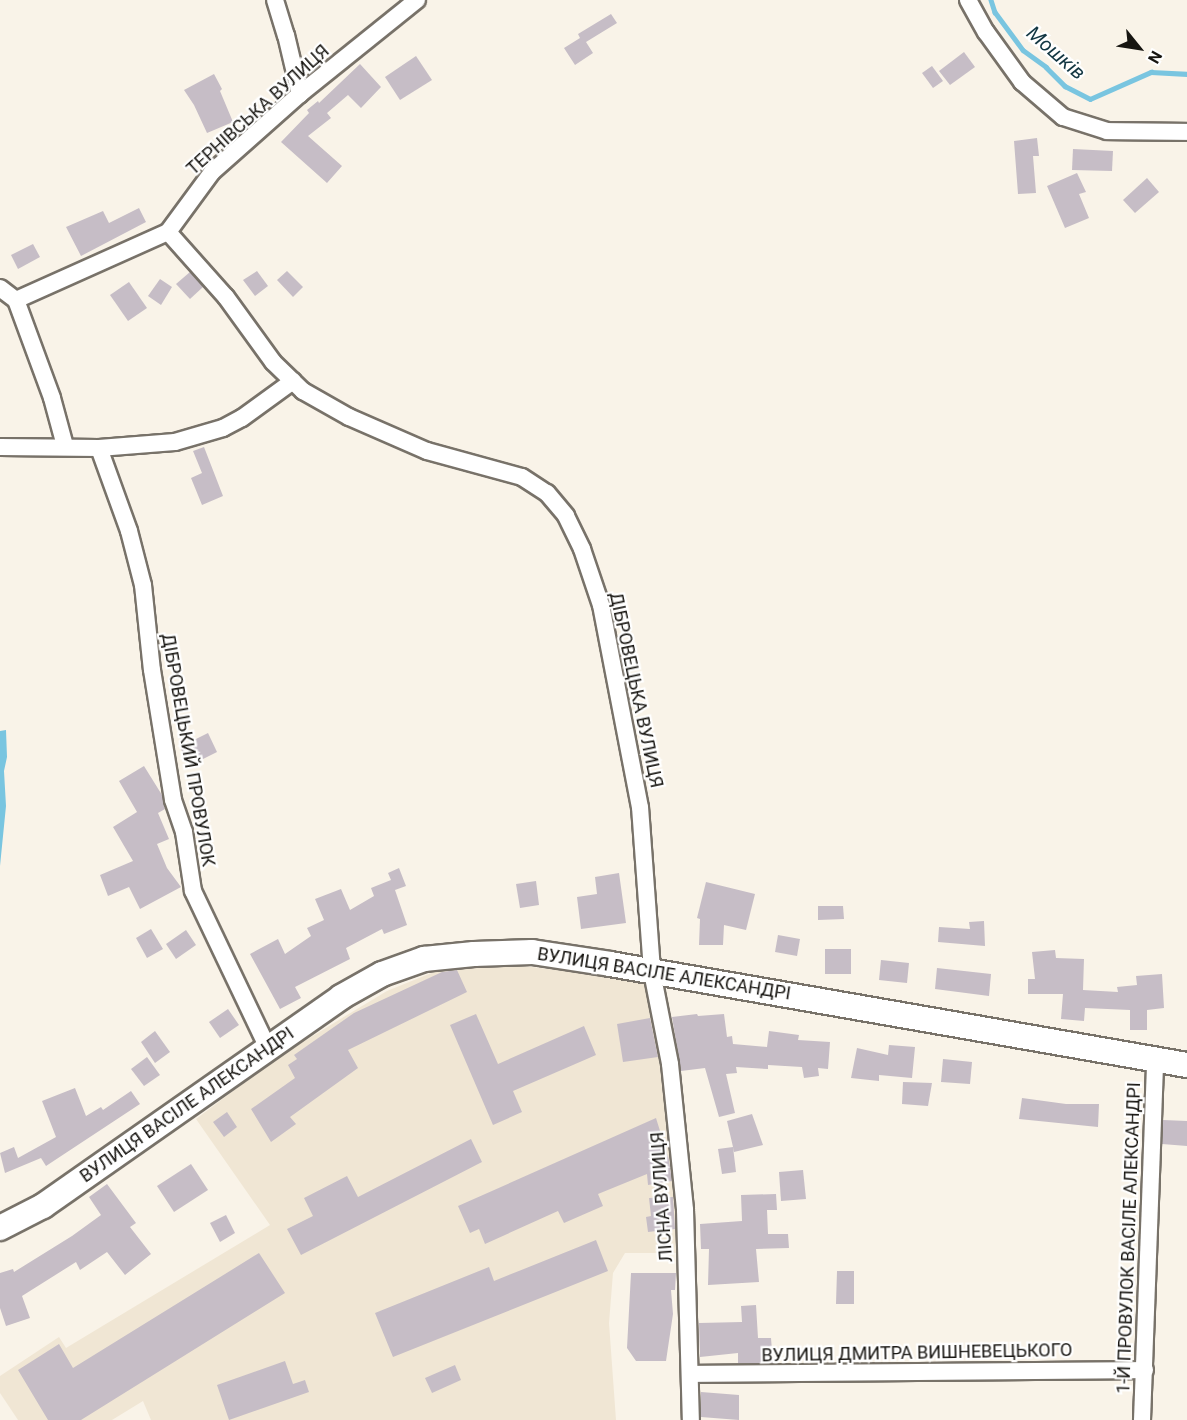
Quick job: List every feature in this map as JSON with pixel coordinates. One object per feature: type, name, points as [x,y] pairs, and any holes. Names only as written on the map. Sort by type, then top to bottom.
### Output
[{"type":"main road","name":"ВУЛИЦЯ ВАСІЛЕ АЛЕКСАНДРІ","points":[[0,1228],[43,1206],[341,996],[382,974],[424,959],[532,952],[1187,1065]]},
{"type":"street","points":[[275,0],[300,94]]},
{"type":"street","name":"ТЕРНІВСЬКА ВУЛИЦЯ","points":[[16,300],[168,232],[212,172],[300,94],[417,0]]},
{"type":"street","points":[[968,0],[986,32],[1022,81],[1063,117],[1107,130],[1187,132]]},
{"type":"street","name":"ДІБРОВЕЦЬКА ВУЛИЦЯ","points":[[168,232],[219,289],[273,362],[303,391],[349,417],[427,451],[522,477],[547,493],[566,516],[582,549],[601,605],[638,796],[652,972]]},
{"type":"street","points":[[0,288],[16,300],[52,398],[65,446]]},
{"type":"street","points":[[0,447],[99,448],[175,442],[223,428],[242,418],[293,381]]},
{"type":"street","name":"ДІБРОВЕЦЬКИЙ ПРОВУЛОК","points":[[99,448],[129,531],[143,585],[152,670],[173,800],[184,832],[193,891],[268,1048]]},
{"type":"street","name":"ЛІСНА ВУЛИЦЯ","points":[[652,972],[670,1064],[685,1210],[691,1420]]},
{"type":"street","name":"1-Й ПРОВУЛОК ВАСІЛЕ АЛЕКСАНДРІ","points":[[1142,1420],[1155,1058]]},
{"type":"street","name":"ВУЛИЦЯ ДМИТРА ВИШНЕВЕЦЬКОГО","points":[[690,1374],[1145,1370]]},
{"type":"shaded area","points":[[456,963],[531,967],[652,981],[666,1065],[682,1253],[625,1253],[613,1273],[609,1323],[616,1420],[151,1420],[143,1401],[112,1420],[18,1420],[0,1393],[0,1376],[59,1337],[66,1348],[270,1225],[196,1119],[277,1058],[387,991]]},
{"type":"water","points":[[6,730],[7,757],[4,771],[6,806],[0,866],[0,731]]},
{"type":"building","points":[[611,14],[617,23],[586,42],[593,53],[575,65],[564,48],[580,38],[578,34]]},
{"type":"building","points":[[964,52],[975,67],[950,85],[939,71]]},
{"type":"building","points":[[416,56],[432,80],[400,100],[385,77]]},
{"type":"building","points":[[360,64],[381,87],[361,108],[348,95],[327,113],[331,118],[308,136],[342,166],[327,183],[281,142],[309,113],[307,110],[318,101],[319,103]]},
{"type":"building","points":[[932,66],[943,81],[933,88],[922,73]]},
{"type":"building","points":[[214,74],[222,89],[220,91],[233,122],[207,133],[184,90]]},
{"type":"building","points":[[1037,138],[1039,156],[1033,156],[1036,193],[1018,194],[1014,141]]},
{"type":"building","points":[[1073,149],[1113,151],[1112,171],[1072,170]]},
{"type":"building","points":[[1077,173],[1086,192],[1079,194],[1089,218],[1065,228],[1047,186]]},
{"type":"building","points":[[1147,178],[1159,192],[1135,213],[1123,200]]},
{"type":"building","points":[[139,208],[146,222],[81,256],[66,227],[103,211],[109,223]]},
{"type":"building","points":[[33,244],[40,257],[18,269],[11,255]]},
{"type":"building","points":[[257,271],[268,286],[255,296],[243,280]]},
{"type":"building","points":[[287,271],[303,287],[293,297],[277,280]]},
{"type":"building","points":[[190,272],[203,287],[190,299],[176,284]]},
{"type":"building","points":[[160,279],[172,287],[161,305],[148,296]]},
{"type":"building","points":[[129,282],[147,308],[128,321],[110,295]]},
{"type":"building","points":[[204,447],[223,496],[202,505],[191,478],[202,473],[193,451]]},
{"type":"building","points":[[208,733],[217,752],[189,766],[180,747]]},
{"type":"building","points":[[144,766],[162,795],[165,809],[158,813],[169,839],[157,844],[167,868],[181,887],[140,909],[129,887],[108,896],[100,875],[133,861],[113,827],[137,812],[119,781]]},
{"type":"building","points":[[399,868],[406,886],[395,890],[407,925],[384,934],[382,929],[346,948],[350,959],[295,987],[301,998],[280,1009],[250,954],[278,939],[285,954],[311,936],[307,928],[324,920],[315,899],[341,889],[350,910],[374,896],[371,888],[391,880],[388,873]]},
{"type":"building","points":[[619,873],[626,923],[581,929],[577,897],[597,894],[595,877]]},
{"type":"building","points":[[536,881],[539,905],[520,908],[516,884]]},
{"type":"building","points":[[706,882],[755,894],[746,930],[724,925],[723,945],[699,945],[700,919],[697,918]]},
{"type":"building","points":[[818,906],[843,906],[844,919],[818,920]]},
{"type":"building","points":[[984,921],[985,946],[938,942],[939,927],[970,929],[969,922]]},
{"type":"building","points":[[151,929],[163,949],[147,958],[136,938]]},
{"type":"building","points":[[186,930],[196,945],[176,959],[166,944]]},
{"type":"building","points":[[778,935],[800,939],[797,956],[775,952]]},
{"type":"building","points":[[825,949],[851,949],[851,974],[825,974]]},
{"type":"building","points":[[1055,950],[1056,958],[1084,959],[1083,990],[1118,992],[1117,987],[1137,985],[1136,976],[1162,974],[1164,1008],[1147,1010],[1147,1030],[1130,1030],[1130,1010],[1085,1008],[1084,1021],[1061,1019],[1063,994],[1028,994],[1028,979],[1035,979],[1032,952]]},
{"type":"building","points":[[881,960],[909,963],[907,983],[879,980]]},
{"type":"building","points":[[937,968],[991,974],[989,996],[935,989]]},
{"type":"building","points":[[457,970],[467,992],[348,1050],[358,1068],[290,1117],[296,1124],[271,1142],[251,1109],[295,1078],[288,1065],[297,1059],[294,1055],[354,1013],[442,972]]},
{"type":"building","points":[[228,1009],[239,1025],[220,1038],[209,1022]]},
{"type":"building","points":[[476,1014],[498,1064],[584,1026],[596,1055],[513,1091],[522,1112],[493,1125],[450,1025]]},
{"type":"building","points":[[697,1014],[698,1016],[724,1014],[727,1037],[732,1036],[733,1044],[767,1047],[769,1031],[799,1035],[798,1040],[830,1042],[828,1069],[818,1068],[819,1076],[804,1078],[802,1067],[768,1065],[768,1069],[736,1067],[737,1073],[726,1074],[735,1113],[719,1117],[705,1068],[681,1071],[672,1017]]},
{"type":"building","points":[[650,1018],[658,1057],[623,1062],[617,1024]]},
{"type":"building","points":[[155,1031],[170,1052],[155,1063],[141,1042]]},
{"type":"building","points":[[889,1045],[915,1047],[912,1078],[879,1075],[879,1081],[851,1078],[857,1048],[888,1055]]},
{"type":"building","points":[[147,1057],[160,1075],[144,1086],[131,1069]]},
{"type":"building","points":[[943,1059],[972,1062],[970,1084],[941,1082]]},
{"type":"building","points":[[903,1082],[932,1083],[928,1106],[902,1104]]},
{"type":"building","points":[[75,1088],[86,1116],[101,1107],[103,1110],[131,1091],[140,1104],[46,1166],[41,1158],[5,1173],[0,1153],[14,1147],[18,1158],[56,1137],[42,1101]]},
{"type":"building","points":[[1022,1098],[1066,1104],[1099,1104],[1098,1127],[1019,1119]]},
{"type":"building","points":[[227,1112],[237,1127],[224,1137],[213,1122]]},
{"type":"building","points":[[752,1114],[763,1145],[734,1152],[727,1121]]},
{"type":"building","points":[[656,1118],[669,1160],[672,1181],[648,1185],[647,1174],[598,1194],[603,1206],[564,1223],[558,1211],[485,1244],[479,1229],[470,1233],[458,1206]]},
{"type":"building","points":[[1163,1120],[1187,1121],[1187,1146],[1162,1144]]},
{"type":"building","points":[[471,1139],[482,1162],[301,1255],[287,1229],[313,1216],[304,1198],[347,1176],[358,1197]]},
{"type":"building","points":[[733,1147],[736,1172],[722,1174],[718,1149]]},
{"type":"building","points":[[191,1164],[208,1190],[174,1212],[157,1186]]},
{"type":"building","points":[[803,1170],[806,1199],[781,1201],[779,1172]]},
{"type":"building","points":[[107,1184],[136,1223],[130,1227],[151,1254],[125,1275],[107,1252],[80,1270],[76,1262],[22,1296],[30,1318],[6,1326],[0,1308],[0,1273],[13,1269],[14,1272],[101,1215],[89,1197]]},
{"type":"building","points":[[776,1194],[777,1210],[767,1210],[768,1234],[788,1234],[789,1248],[756,1249],[759,1282],[708,1285],[709,1249],[701,1249],[700,1224],[742,1221],[741,1195]]},
{"type":"building","points":[[673,1197],[675,1229],[648,1232],[646,1217],[651,1216],[649,1198]]},
{"type":"building","points":[[226,1215],[235,1233],[220,1242],[210,1223]]},
{"type":"building","points":[[596,1240],[608,1271],[393,1357],[375,1313],[489,1267],[494,1281]]},
{"type":"building","points":[[259,1253],[285,1293],[81,1420],[48,1420],[18,1370],[59,1344],[73,1368]]},
{"type":"building","points":[[837,1271],[854,1271],[854,1304],[836,1304]]},
{"type":"building","points":[[631,1273],[676,1273],[675,1290],[671,1290],[673,1314],[666,1361],[636,1361],[627,1348]]},
{"type":"building","points":[[756,1305],[758,1338],[771,1338],[773,1363],[738,1363],[738,1353],[700,1357],[699,1323],[742,1322],[741,1306]]},
{"type":"building","points":[[285,1361],[293,1384],[305,1380],[309,1392],[229,1420],[217,1385]]},
{"type":"building","points":[[455,1365],[461,1380],[432,1393],[425,1378]]},
{"type":"building","points":[[701,1392],[739,1395],[739,1420],[701,1417]]},
{"type":"waterway","name":"Мошків","points":[[991,0],[995,12],[1023,50],[1046,67],[1065,86],[1090,99],[1151,72],[1187,74]]}]
